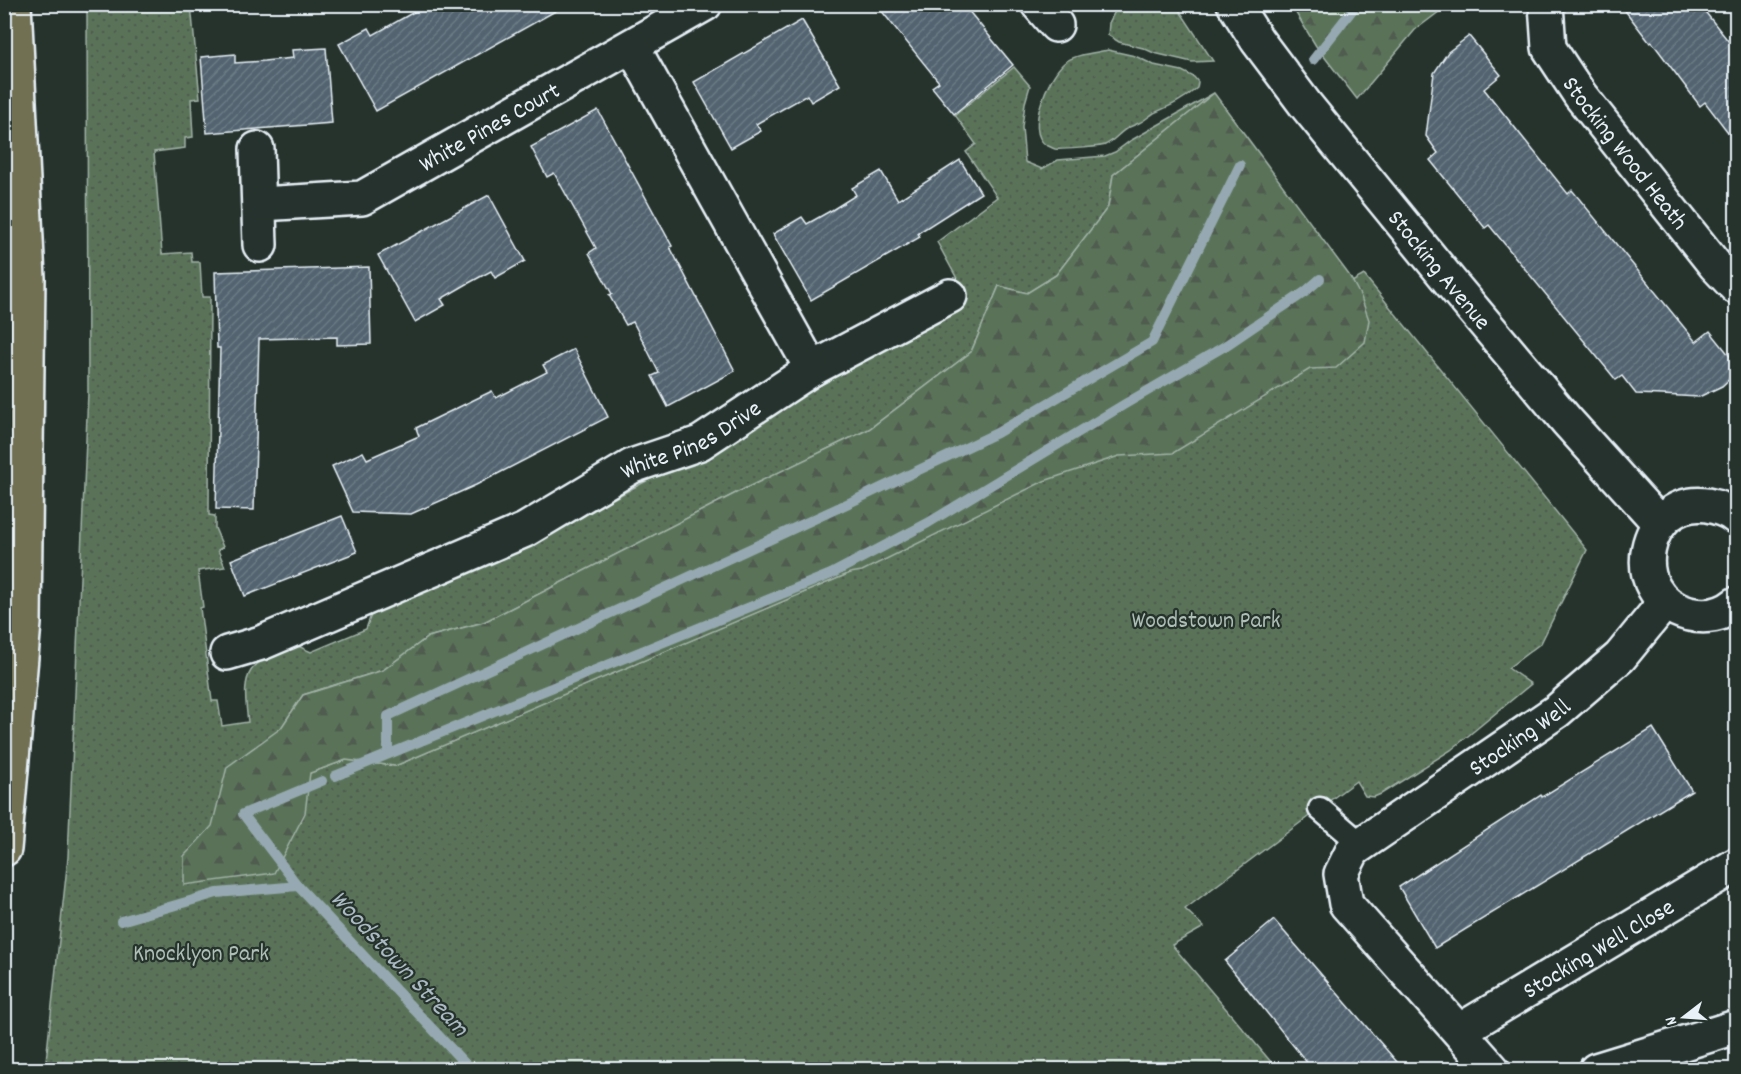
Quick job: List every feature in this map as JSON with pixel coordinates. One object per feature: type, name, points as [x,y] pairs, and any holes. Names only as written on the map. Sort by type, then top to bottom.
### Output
[{"type":"highway","points":[[4,849],[24,623],[28,278],[14,4]]},
{"type":"street","name":"White Pines Court","points":[[260,204],[362,198],[705,4]]},
{"type":"street","name":"Stocking Avenue","points":[[1234,4],[1257,40],[1305,104],[1451,283],[1567,421],[1660,524]]},
{"type":"street","name":"Stocking Wood Heath","points":[[1546,4],[1549,48],[1574,85],[1707,256],[1737,287]]},
{"type":"street","points":[[633,46],[812,369]]},
{"type":"street","points":[[257,149],[260,245]]},
{"type":"street","name":"White Pines Drive","points":[[227,652],[261,643],[525,530],[632,466],[700,443],[812,369],[950,296]]},
{"type":"street","points":[[1735,512],[1702,505],[1686,507],[1672,513],[1660,524],[1651,539],[1647,555],[1648,573],[1654,589],[1665,602],[1680,612],[1697,616],[1714,615],[1731,609],[1737,604]]},
{"type":"street","name":"Stocking Well","points":[[1357,847],[1557,711],[1620,657],[1665,602]]},
{"type":"street","points":[[1357,847],[1341,874],[1346,904],[1493,1070]]},
{"type":"street","name":"Stocking Well Close","points":[[1459,1031],[1737,864]]},
{"type":"street","points":[[1596,1070],[1737,1027]]},
{"type":"lane","points":[[1320,809],[1357,847]]},
{"type":"green space","points":[[87,5],[191,5],[200,98],[191,99],[193,137],[185,138],[185,148],[154,152],[162,254],[191,252],[192,262],[200,262],[202,297],[210,297],[209,515],[215,516],[215,528],[223,547],[218,550],[225,567],[198,571],[203,607],[200,608],[212,701],[218,701],[222,726],[248,722],[247,679],[257,664],[267,658],[296,645],[311,652],[366,629],[372,612],[538,539],[650,479],[693,465],[843,370],[960,305],[966,295],[937,242],[997,197],[966,152],[976,144],[955,115],[1014,67],[1030,86],[1022,127],[1025,162],[1042,169],[1058,160],[1105,156],[1115,152],[1214,93],[1113,175],[1108,207],[1056,275],[1027,293],[999,286],[971,352],[869,429],[740,491],[484,622],[428,637],[383,670],[303,695],[281,728],[310,773],[346,760],[395,766],[850,573],[1364,275],[1587,550],[1541,643],[1508,668],[1531,684],[1451,750],[1381,794],[1374,797],[1365,796],[1356,781],[1185,909],[1204,927],[1172,945],[1277,1069],[45,1070],[68,857],[88,393]]},
{"type":"green space","points":[[1110,5],[1176,5],[1213,61],[1192,62],[1119,42],[1108,35],[1109,23],[1115,11]]},
{"type":"green space","points":[[1291,5],[1448,5],[1415,30],[1357,99],[1316,46]]},
{"type":"green space","points":[[1108,50],[1135,56],[1154,65],[1182,71],[1194,77],[1198,82],[1197,88],[1177,102],[1128,128],[1105,145],[1055,149],[1046,145],[1040,138],[1037,128],[1038,116],[1052,79],[1068,60]]},
{"type":"green space","points":[[1214,93],[1349,275],[1361,297],[1369,320],[1365,342],[1336,368],[1310,369],[1173,453],[1119,456],[1044,481],[862,571],[850,573],[395,766],[346,760],[310,773],[305,813],[274,873],[184,885],[184,856],[212,826],[227,767],[281,728],[303,695],[383,670],[428,637],[484,622],[740,491],[869,429],[971,352],[999,286],[1027,293],[1056,275],[1108,207],[1113,175]]},
{"type":"building","points":[[428,4],[568,4],[376,111],[339,44],[369,28],[373,35]]},
{"type":"building","points":[[876,4],[963,4],[1013,65],[954,114],[932,87],[939,82]]},
{"type":"building","points":[[1620,4],[1699,4],[1737,52],[1737,144],[1705,102],[1700,106]]},
{"type":"building","points":[[802,20],[840,85],[811,102],[807,95],[756,124],[761,131],[731,148],[694,82]]},
{"type":"building","points":[[1469,36],[1501,75],[1484,89],[1568,194],[1572,190],[1696,342],[1710,331],[1737,365],[1737,372],[1722,386],[1699,397],[1636,394],[1622,376],[1616,380],[1489,225],[1485,228],[1430,160],[1438,153],[1426,136],[1434,73],[1448,52]]},
{"type":"building","points":[[326,48],[332,123],[207,133],[201,57],[235,54],[235,63],[264,61],[293,58],[292,50]]},
{"type":"building","points":[[598,110],[672,246],[670,247],[735,371],[668,407],[652,376],[659,373],[646,347],[633,322],[626,325],[589,253],[596,248],[554,173],[547,177],[531,147]]},
{"type":"building","points":[[960,160],[981,193],[918,233],[920,237],[811,300],[773,234],[802,217],[807,224],[832,210],[856,195],[852,188],[881,171],[898,200]]},
{"type":"building","points":[[489,195],[525,261],[495,278],[491,271],[467,284],[441,299],[445,305],[415,322],[378,255]]},
{"type":"building","points":[[369,267],[371,344],[337,345],[337,337],[259,339],[254,510],[216,509],[220,348],[217,348],[215,272]]},
{"type":"building","points":[[574,349],[608,417],[476,485],[411,514],[353,512],[332,466],[363,452],[367,459],[419,436],[416,428],[492,391],[496,398],[547,372],[543,365]]},
{"type":"building","points":[[342,516],[357,552],[245,596],[231,560]]},
{"type":"building","points":[[1653,728],[1692,791],[1435,948],[1399,887],[1541,795],[1542,797]]},
{"type":"building","points":[[1274,920],[1404,1070],[1313,1070],[1225,961]]},
{"type":"waterway","points":[[1313,60],[1357,4]]},
{"type":"waterway","points":[[388,754],[388,716],[997,433],[1152,342],[1240,165]]},
{"type":"waterway","points":[[335,776],[831,574],[928,523],[1225,346],[1305,292],[1320,279]]},
{"type":"waterway","name":"Woodstown Stream","points":[[298,886],[243,814],[322,781]]},
{"type":"waterway","name":"Woodstown Stream","points":[[121,921],[217,893],[298,886],[471,1070]]},
{"type":"park label","name":"Woodstown Park","points":[[1206,619]]},
{"type":"park label","name":"Knocklyon Park","points":[[201,952]]}]
